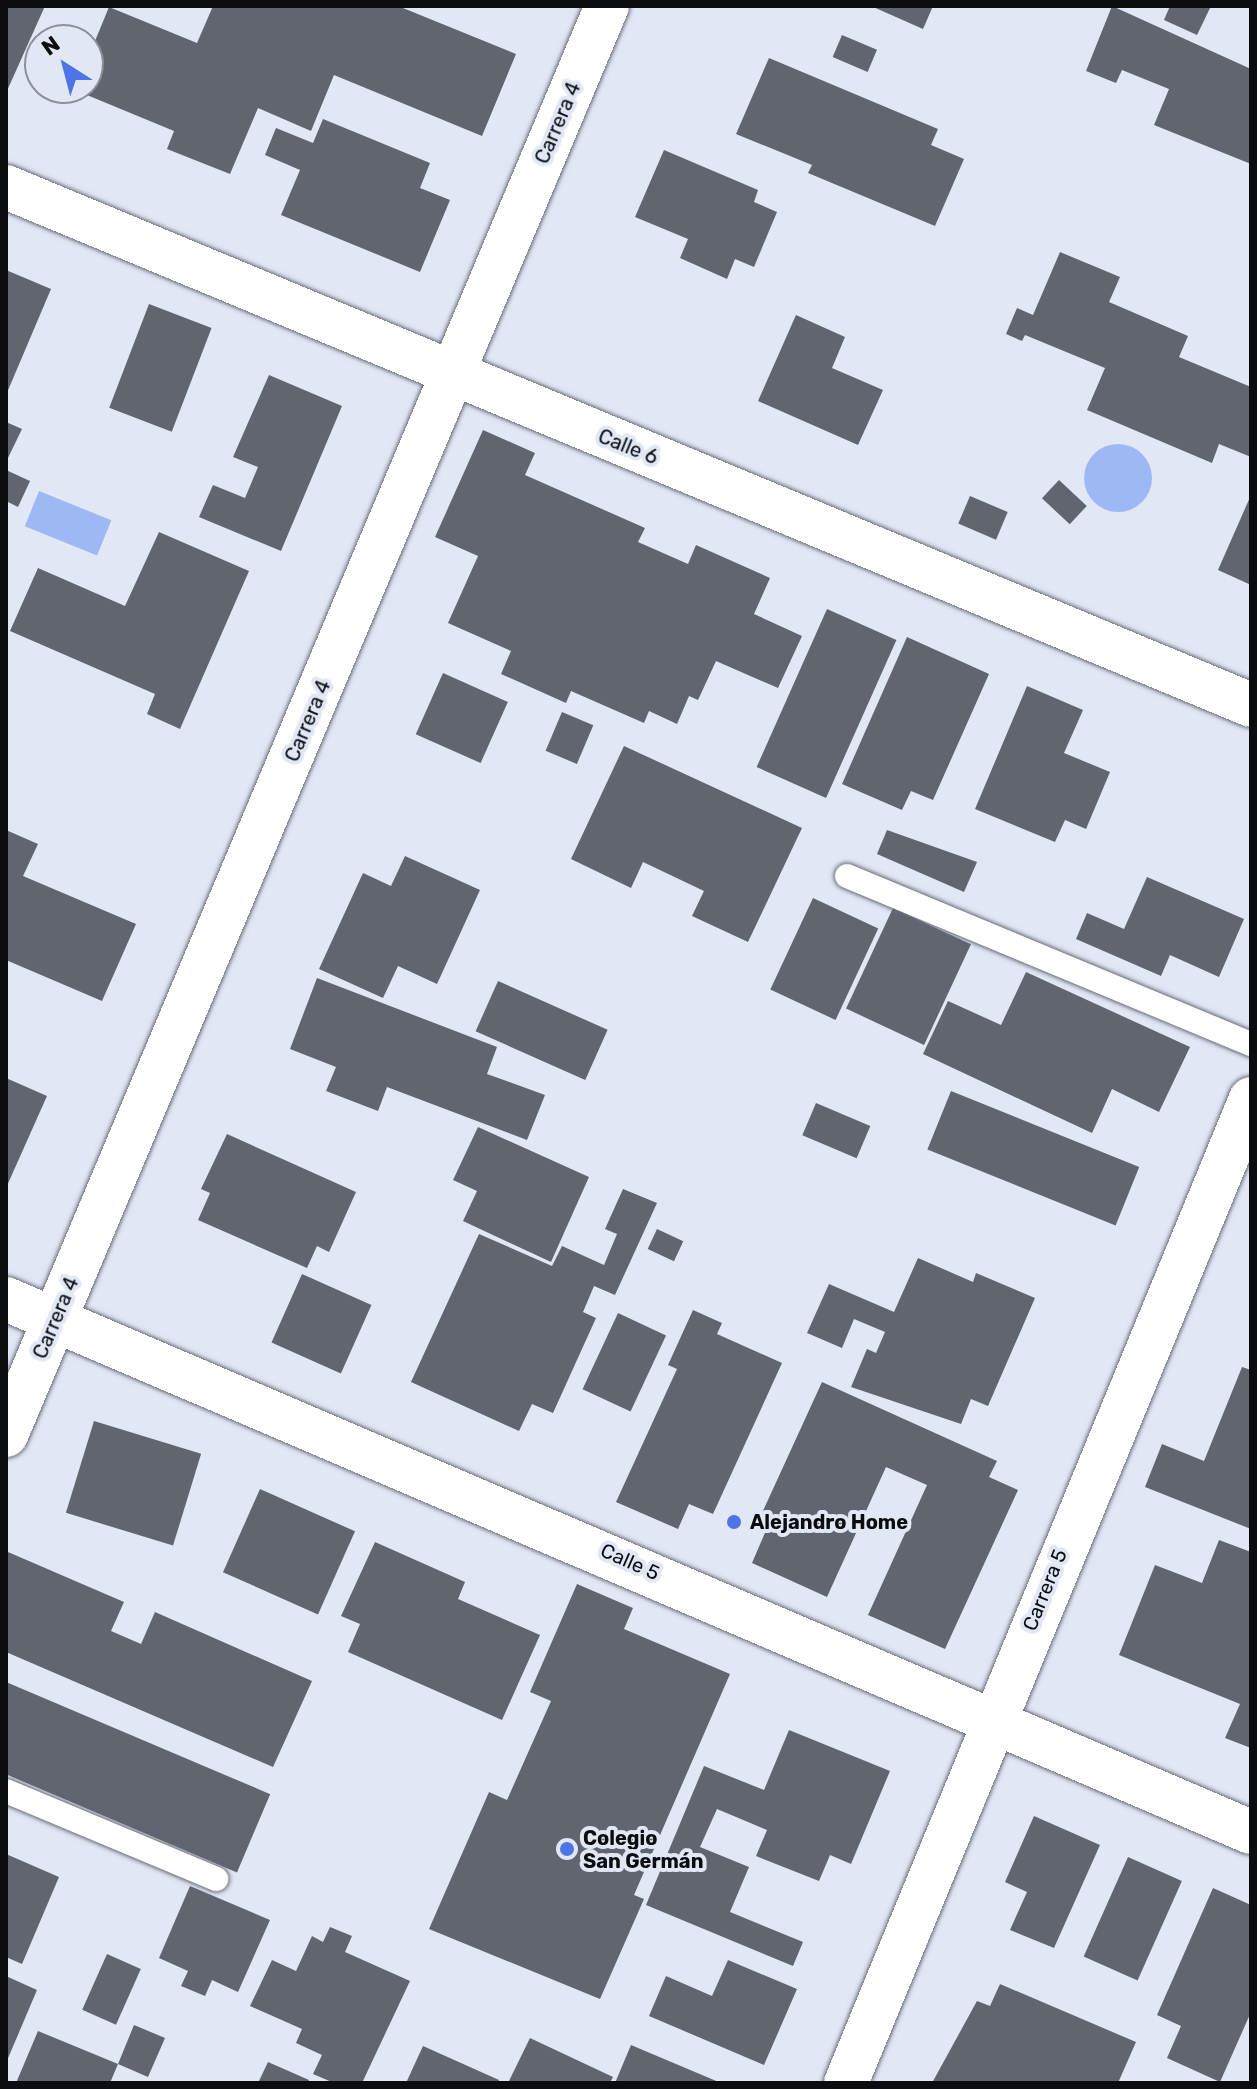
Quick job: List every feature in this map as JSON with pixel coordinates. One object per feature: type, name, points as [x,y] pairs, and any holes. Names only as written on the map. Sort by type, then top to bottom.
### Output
[{"type":"street","name":"Carrera 4","points":[[6,1435],[607,6]]},
{"type":"street","name":"Calle 6","points":[[6,187],[1251,705]]},
{"type":"street","name":"Carrera 5","points":[[846,2083],[1251,1099]]},
{"type":"street","name":"Calle 5","points":[[6,1299],[1251,1832]]},
{"type":"lane","points":[[847,876],[1251,1044]]},
{"type":"lane","points":[[6,1791],[216,1879]]},
{"type":"water","points":[[1118,444],[1142,454],[1152,478],[1142,502],[1118,512],[1094,502],[1084,478],[1094,454]]},
{"type":"water","points":[[39,491],[111,520],[97,555],[25,526]]},
{"type":"building","points":[[6,6],[45,6],[37,24],[24,24],[24,53],[6,93]]},
{"type":"building","points":[[213,6],[398,6],[516,54],[482,136],[334,75],[311,131],[258,108],[230,174],[167,149],[174,131],[104,102],[102,24],[109,7],[197,43]]},
{"type":"building","points":[[871,6],[933,6],[923,29]]},
{"type":"building","points":[[1112,6],[1251,69],[1251,164],[1154,125],[1169,89],[1122,70],[1116,83],[1086,71]]},
{"type":"building","points":[[1170,6],[1211,6],[1197,35],[1164,20]]},
{"type":"building","points":[[842,35],[877,50],[868,72],[833,57]]},
{"type":"building","points":[[769,58],[938,129],[931,145],[964,159],[935,226],[808,173],[812,165],[736,134]]},
{"type":"building","points":[[323,119],[430,163],[420,188],[450,200],[420,272],[281,215],[300,170],[265,155],[276,128],[313,143]]},
{"type":"building","points":[[664,150],[758,190],[754,202],[777,212],[754,267],[735,259],[727,279],[680,258],[688,239],[635,217]]},
{"type":"building","points":[[1060,252],[1120,277],[1109,302],[1188,336],[1179,357],[1251,387],[1251,457],[1219,444],[1212,463],[1087,410],[1105,368],[1025,335],[1022,341],[1006,334],[1017,308],[1033,315]]},
{"type":"building","points":[[6,270],[51,289],[6,395]]},
{"type":"building","points":[[149,304],[212,328],[172,432],[109,408]]},
{"type":"building","points":[[796,315],[845,337],[832,368],[883,390],[858,445],[758,401]]},
{"type":"building","points":[[269,375],[342,406],[281,551],[199,517],[213,485],[245,498],[258,467],[233,457]]},
{"type":"building","points":[[6,422],[22,429],[6,462]]},
{"type":"building","points":[[483,430],[535,453],[525,475],[645,528],[638,542],[688,564],[696,545],[770,578],[754,614],[802,636],[778,688],[716,661],[698,700],[689,696],[677,724],[649,711],[644,723],[571,691],[566,703],[501,674],[511,651],[448,623],[478,556],[435,537]]},
{"type":"building","points":[[6,470],[30,481],[18,507],[6,501]]},
{"type":"building","points":[[1059,480],[1087,506],[1070,524],[1042,498]]},
{"type":"building","points":[[1251,495],[1251,585],[1218,570]]},
{"type":"building","points":[[970,496],[1008,512],[996,540],[958,524]]},
{"type":"building","points":[[159,532],[249,571],[180,729],[147,714],[155,694],[10,631],[38,568],[125,606]]},
{"type":"building","points":[[827,609],[896,640],[826,798],[757,767]]},
{"type":"building","points":[[907,637],[989,674],[933,800],[911,791],[902,810],[842,784]]},
{"type":"building","points":[[443,673],[508,702],[481,763],[416,734]]},
{"type":"building","points":[[1027,686],[1083,710],[1064,753],[1110,772],[1086,829],[1065,820],[1055,842],[975,809]]},
{"type":"building","points":[[562,712],[593,725],[577,764],[546,751]]},
{"type":"building","points":[[624,746],[802,828],[748,942],[692,916],[704,891],[643,862],[631,888],[571,859]]},
{"type":"building","points":[[6,830],[38,844],[23,876],[136,924],[102,1001],[6,960]]},
{"type":"building","points":[[887,830],[977,862],[964,892],[877,854]]},
{"type":"building","points":[[405,856],[480,890],[437,984],[398,966],[383,998],[319,969],[363,873],[391,886]]},
{"type":"building","points":[[1147,877],[1244,919],[1219,977],[1170,955],[1161,976],[1076,939],[1087,913],[1124,929]]},
{"type":"building","points":[[813,898],[878,928],[836,1020],[770,990]]},
{"type":"building","points":[[893,908],[971,944],[924,1045],[846,1009]]},
{"type":"building","points":[[1026,972],[1190,1047],[1159,1112],[1112,1089],[1092,1133],[923,1054],[948,1001],[1001,1025]]},
{"type":"building","points":[[317,978],[497,1047],[487,1074],[545,1095],[527,1140],[387,1087],[378,1111],[326,1091],[336,1067],[290,1049]]},
{"type":"building","points":[[498,981],[608,1030],[585,1080],[476,1031]]},
{"type":"building","points":[[6,1078],[47,1096],[6,1188]]},
{"type":"building","points":[[951,1091],[1139,1167],[1116,1225],[927,1149]]},
{"type":"building","points":[[816,1103],[870,1126],[857,1158],[802,1135]]},
{"type":"building","points":[[478,1127],[589,1177],[551,1262],[463,1221],[477,1191],[453,1180]]},
{"type":"building","points":[[227,1134],[356,1192],[329,1252],[317,1246],[307,1268],[198,1220],[210,1193],[201,1189]]},
{"type":"building","points":[[623,1189],[657,1203],[615,1295],[594,1286],[583,1312],[596,1318],[553,1413],[532,1404],[519,1431],[411,1382],[479,1234],[552,1266],[562,1246],[604,1265],[617,1234],[605,1229]]},
{"type":"building","points":[[657,1229],[683,1241],[674,1261],[648,1249]]},
{"type":"building","points":[[918,1258],[973,1282],[976,1273],[1035,1298],[988,1406],[971,1399],[961,1424],[851,1387],[867,1349],[876,1353],[885,1332],[854,1319],[842,1348],[807,1333],[829,1284],[894,1312]]},
{"type":"building","points":[[302,1274],[371,1305],[341,1373],[271,1343]]},
{"type":"building","points":[[693,1310],[722,1323],[717,1334],[782,1363],[713,1514],[689,1504],[678,1529],[616,1502],[677,1369],[668,1365]]},
{"type":"building","points":[[618,1313],[666,1335],[631,1412],[583,1389]]},
{"type":"building","points":[[1242,1367],[1251,1370],[1251,1529],[1145,1487],[1162,1444],[1204,1461]]},
{"type":"building","points":[[822,1382],[997,1461],[989,1477],[1018,1490],[945,1649],[868,1615],[927,1485],[886,1467],[827,1597],[752,1563],[767,1528],[757,1524]]},
{"type":"building","points":[[94,1421],[201,1454],[173,1546],[66,1513]]},
{"type":"building","points":[[260,1489],[355,1531],[318,1614],[223,1572]]},
{"type":"building","points":[[1219,1540],[1251,1552],[1251,1748],[1225,1738],[1240,1704],[1119,1655],[1155,1565],[1202,1583]]},
{"type":"building","points":[[375,1542],[465,1582],[458,1599],[540,1635],[502,1720],[348,1652],[360,1624],[341,1616]]},
{"type":"building","points":[[8,1552],[124,1602],[111,1631],[141,1644],[155,1612],[312,1681],[273,1767],[6,1652]]},
{"type":"building","name":"Colegio San Germán","points":[[577,1584],[633,1608],[624,1629],[730,1674],[634,1895],[644,1899],[600,1999],[429,1929],[489,1792],[507,1800],[551,1701],[530,1692]]},
{"type":"building","points":[[6,1682],[270,1794],[237,1872],[6,1774]]},
{"type":"building","points":[[789,1730],[890,1771],[851,1864],[830,1855],[819,1881],[756,1856],[767,1830],[717,1809],[700,1847],[749,1867],[730,1912],[803,1942],[793,1966],[646,1905],[704,1766],[764,1790]]},
{"type":"building","points":[[1034,1816],[1100,1845],[1054,1948],[1010,1930],[1027,1892],[1005,1882]]},
{"type":"building","points":[[6,1854],[59,1877],[22,1964],[6,1957]]},
{"type":"building","points":[[1128,1857],[1182,1881],[1138,1981],[1084,1957]]},
{"type":"building","points":[[190,1886],[270,1920],[238,1992],[212,1980],[205,1996],[181,1986],[188,1971],[159,1958]]},
{"type":"building","points":[[1213,1888],[1251,1905],[1251,2012],[1220,2082],[1167,2058],[1181,2026],[1157,2015]]},
{"type":"building","points":[[330,1927],[352,1936],[345,1952],[410,1981],[362,2083],[334,2083],[313,2074],[322,2055],[296,2043],[302,2029],[250,2006],[272,1960],[296,1971],[312,1936],[323,1942]]},
{"type":"building","points":[[107,1954],[141,1969],[116,2025],[82,2010]]},
{"type":"building","points":[[728,1960],[797,1989],[764,2065],[649,2016],[666,1976],[712,1996]]},
{"type":"building","points":[[6,1976],[37,1990],[6,2063]]},
{"type":"building","points":[[1000,1984],[1136,2042],[1118,2083],[932,2083],[977,2001],[990,2006]]},
{"type":"building","points":[[134,2025],[165,2038],[148,2077],[118,2064]]},
{"type":"building","points":[[38,2031],[118,2064],[110,2083],[16,2083]]},
{"type":"building","points":[[530,2038],[613,2077],[610,2083],[508,2083]]},
{"type":"building","points":[[631,2045],[721,2083],[615,2083]]},
{"type":"building","points":[[423,2046],[499,2080],[498,2083],[406,2083]]},
{"type":"building","points":[[268,2062],[309,2080],[308,2083],[258,2083]]},
{"type":"place","name":"Alejandro Home","points":[[734,1522]]},
{"type":"place","name":"Colegio San Germán","points":[[567,1849]]}]
